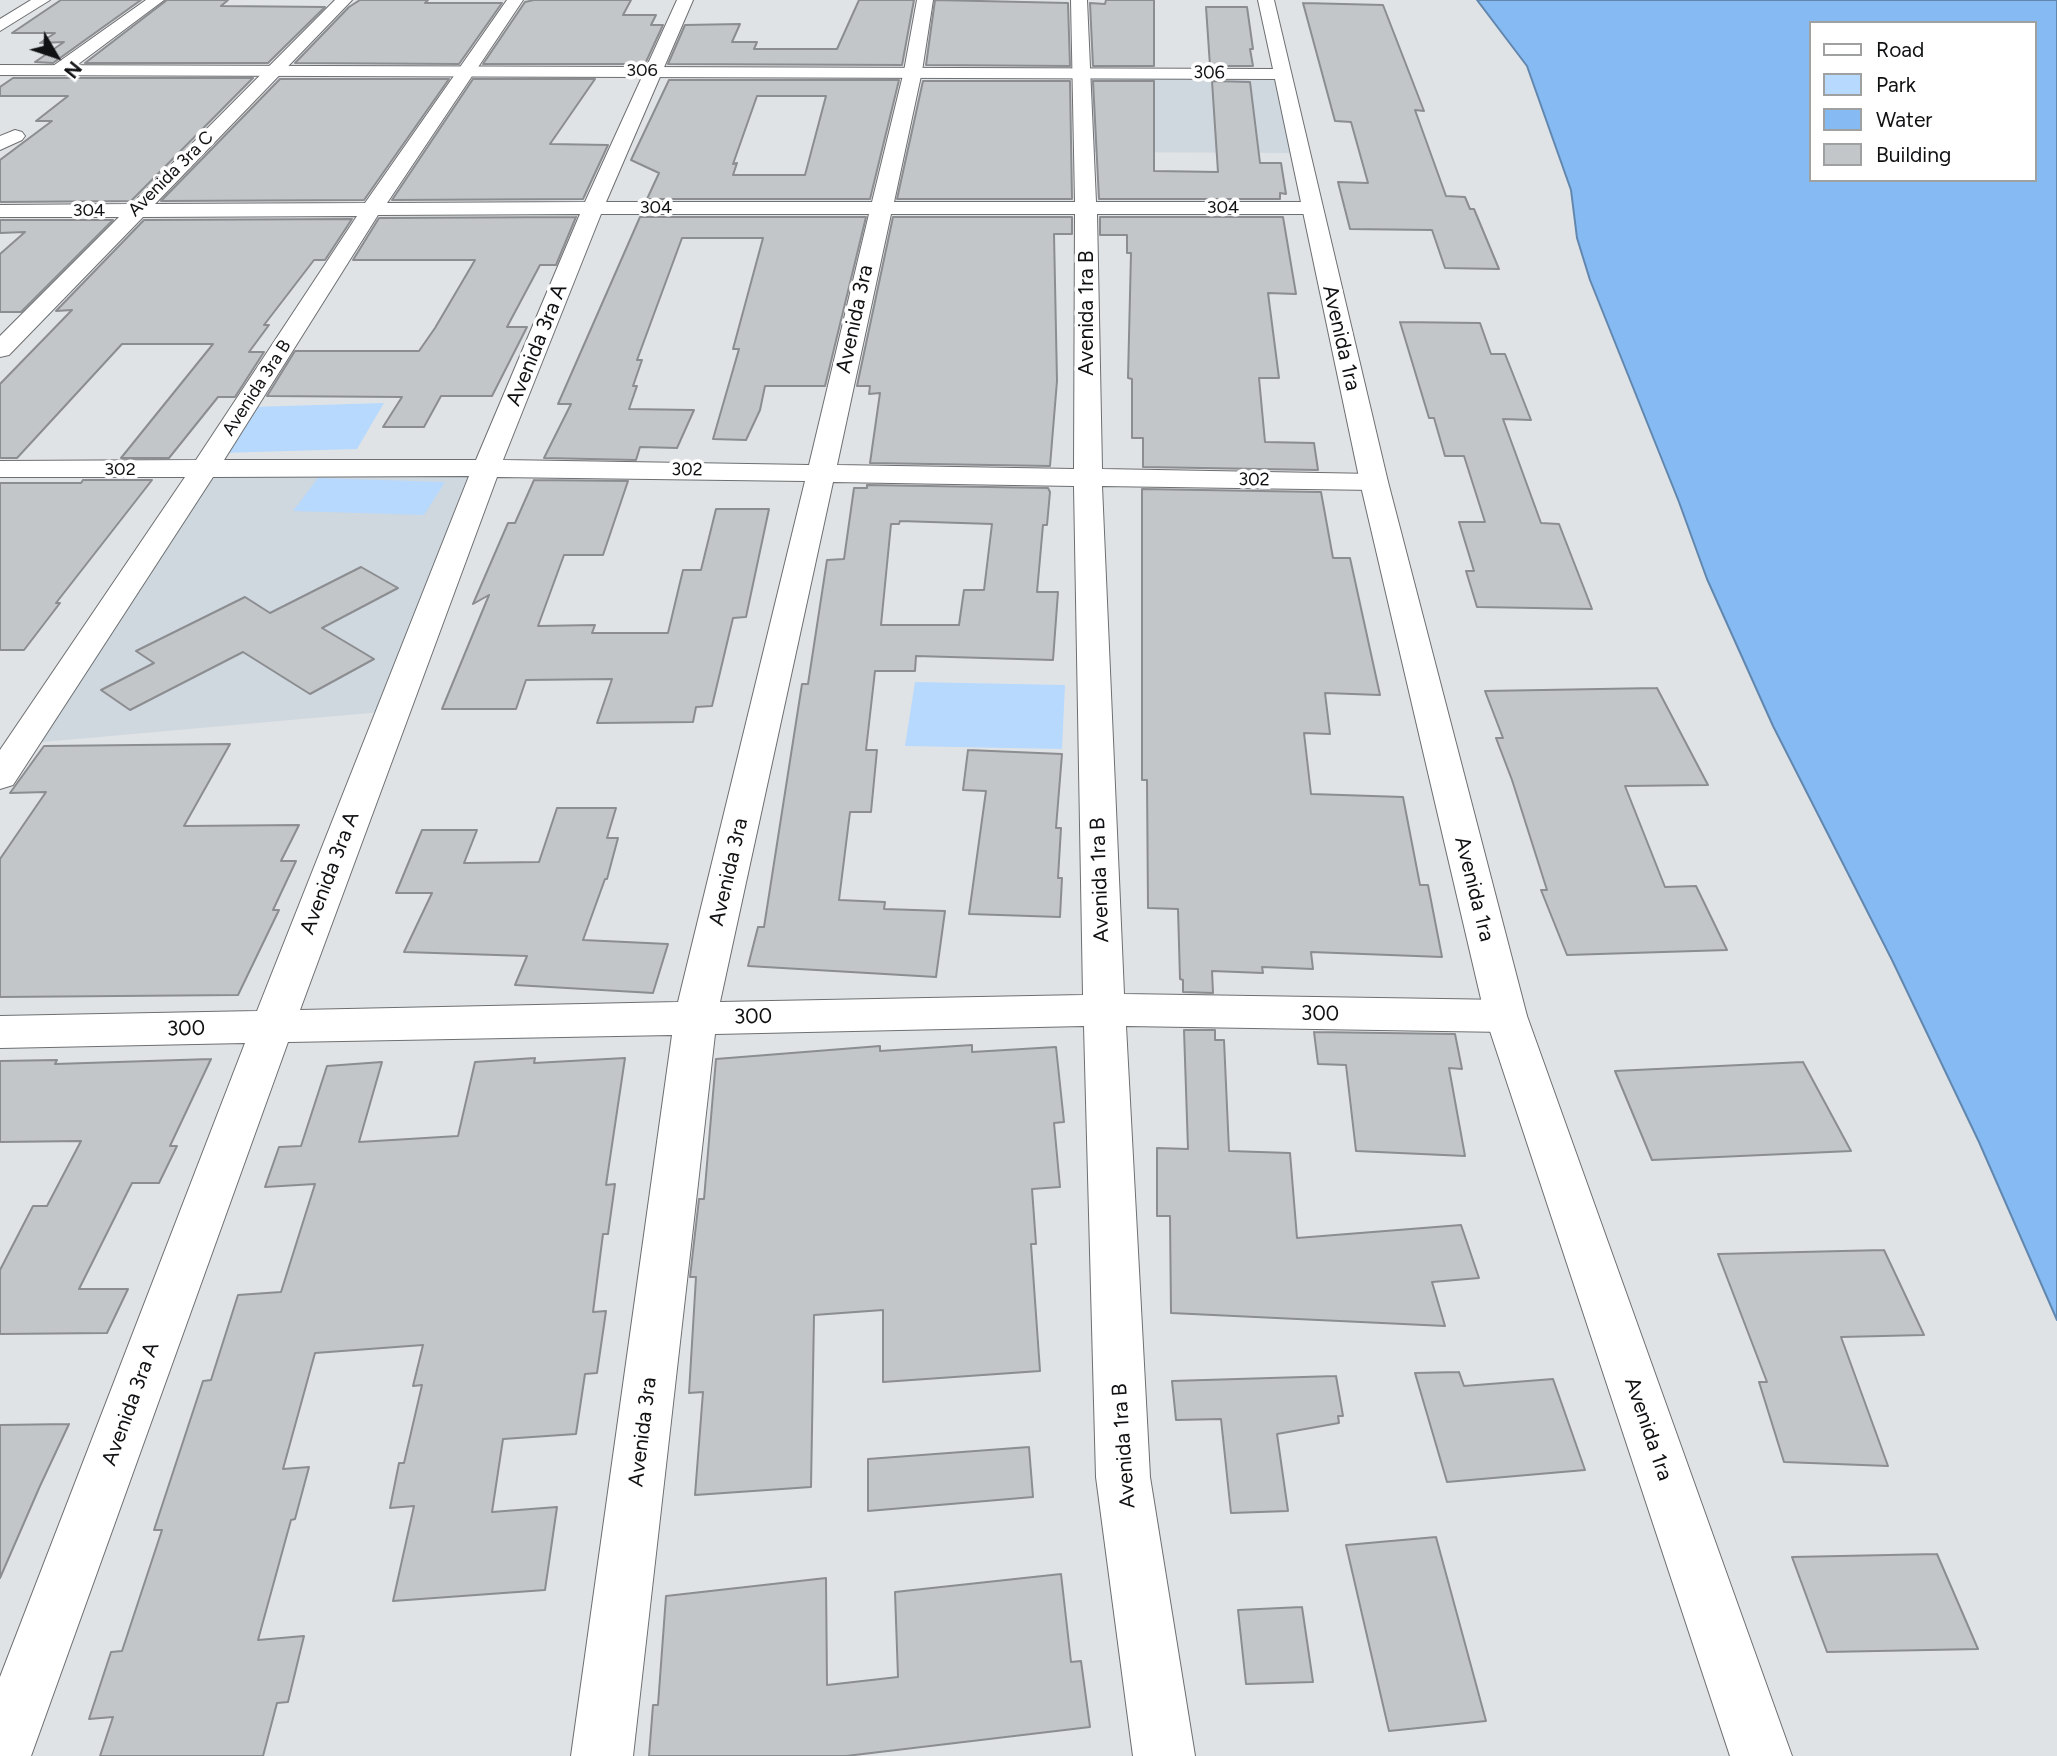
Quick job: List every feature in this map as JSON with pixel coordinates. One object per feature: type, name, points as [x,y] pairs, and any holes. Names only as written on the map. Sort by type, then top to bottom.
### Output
[{"type":"street","points":[[0,26],[42,0]]},
{"type":"street","points":[[59,70],[156,0]]},
{"type":"street","name":"Avenida 3ra C","points":[[0,350],[134,211],[345,0]]},
{"type":"street","name":"Avenida 3ra B","points":[[0,777],[204,470],[371,210],[515,0]]},
{"type":"street","name":"Avenida 3ra A","points":[[0,1756],[272,1027],[486,468],[593,208],[656,71],[685,0]]},
{"type":"street","name":"Avenida 3ra","points":[[602,1756],[696,1017],[913,71],[925,0]]},
{"type":"street","name":"Avenida 1ra B","points":[[1079,0],[1086,207],[1088,477],[1104,1010],[1123,1477],[1164,1756]]},
{"type":"street","name":"Avenida 1ra","points":[[1266,0],[1374,482],[1506,1016],[1761,1756]]},
{"type":"street","name":"306","points":[[0,70],[1283,74]]},
{"type":"street","name":"304","points":[[0,211],[1312,208]]},
{"type":"street","name":"302","points":[[0,469],[486,468],[1374,482]]},
{"type":"street","name":"300","points":[[0,1032],[1104,1010],[1506,1016]]},
{"type":"shaded area","points":[[1082,72],[1283,74],[1301,153],[1084,152]]},
{"type":"shaded area","points":[[486,468],[392,711],[20,744],[204,470]]},
{"type":"green space","points":[[384,403],[357,449],[222,453],[251,407]]},
{"type":"green space","points":[[318,478],[445,482],[424,515],[293,511]]},
{"type":"green space","points":[[915,682],[1065,685],[1062,749],[905,746]]},
{"type":"water","points":[[1477,0],[2057,0],[2057,1320],[1979,1142],[1892,960],[1773,726],[1707,579],[1590,280],[1577,238],[1571,190],[1527,66]]},
{"type":"building","points":[[61,0],[141,0],[53,63],[35,62],[64,42],[40,43],[55,33],[12,33]]},
{"type":"building","points":[[167,0],[228,0],[221,6],[325,7],[268,63],[85,63]]},
{"type":"building","points":[[360,0],[502,3],[459,64],[295,63],[349,7]]},
{"type":"building","points":[[631,0],[623,15],[656,15],[651,25],[663,25],[645,64],[483,64],[525,2]]},
{"type":"building","points":[[859,0],[914,0],[902,65],[668,64],[685,25],[740,24],[732,42],[757,42],[754,49],[837,49]]},
{"type":"building","points":[[935,0],[1068,3],[1070,66],[926,65]]},
{"type":"building","points":[[1106,0],[1154,0],[1154,66],[1093,66],[1090,3],[1105,4]]},
{"type":"building","points":[[1303,3],[1383,5],[1424,111],[1415,110],[1446,196],[1465,197],[1470,209],[1474,209],[1499,269],[1445,268],[1432,230],[1350,229],[1338,182],[1368,183],[1351,122],[1335,121]]},
{"type":"building","points":[[1206,7],[1247,7],[1253,66],[1210,66]]},
{"type":"building","points":[[13,78],[253,78],[131,201],[0,202],[0,160],[52,121],[36,121],[68,96],[0,96],[0,87]]},
{"type":"building","points":[[280,79],[449,79],[364,200],[161,201]]},
{"type":"building","points":[[473,79],[595,79],[550,144],[608,145],[583,199],[392,200]]},
{"type":"building","points":[[669,80],[899,80],[870,199],[647,199],[659,173],[631,160]],"holes":[[[757,96],[826,96],[805,175],[733,175],[737,163],[733,164]]]},
{"type":"building","points":[[923,81],[1070,81],[1072,199],[897,199]]},
{"type":"building","points":[[1093,81],[1154,81],[1154,171],[1218,172],[1212,81],[1250,82],[1260,163],[1281,163],[1286,194],[1280,193],[1280,199],[1099,199]]},
{"type":"building","points":[[576,217],[556,265],[540,265],[507,327],[527,327],[492,396],[441,396],[424,427],[383,427],[402,397],[267,396],[295,351],[419,351],[435,328],[475,260],[353,260],[379,218]]},
{"type":"building","points":[[640,217],[866,217],[825,386],[765,386],[760,410],[746,440],[713,439],[739,349],[733,349],[763,238],[682,238],[637,360],[642,360],[629,409],[694,410],[677,448],[640,447],[636,460],[544,458],[571,404],[558,404]]},
{"type":"building","points":[[893,217],[1072,217],[1072,234],[1054,234],[1057,381],[1050,466],[870,463],[880,393],[869,394],[870,386],[857,386]]},
{"type":"building","points":[[1100,217],[1283,217],[1296,294],[1268,293],[1279,378],[1259,378],[1265,442],[1314,443],[1318,470],[1143,467],[1143,438],[1132,438],[1132,379],[1128,378],[1131,253],[1127,253],[1127,235],[1100,235]]},
{"type":"building","points":[[352,219],[325,260],[314,260],[264,325],[269,325],[249,352],[264,352],[235,397],[218,397],[169,458],[121,458],[213,344],[122,344],[17,458],[0,458],[0,384],[72,310],[56,311],[144,220]]},
{"type":"building","points":[[0,220],[113,220],[21,312],[0,312],[0,254],[25,232],[0,233]]},
{"type":"building","points":[[1400,322],[1480,323],[1491,354],[1505,354],[1531,420],[1503,419],[1541,523],[1559,524],[1592,609],[1477,607],[1466,571],[1474,571],[1459,522],[1485,522],[1464,456],[1445,456],[1434,418],[1429,418]]},
{"type":"building","points":[[83,480],[152,480],[56,603],[60,603],[24,650],[0,650],[0,483],[81,483]]},
{"type":"building","points":[[534,480],[628,481],[603,555],[564,555],[538,626],[595,625],[592,633],[668,633],[683,570],[701,570],[716,509],[769,509],[746,617],[733,618],[712,706],[696,707],[693,722],[597,723],[612,679],[526,680],[516,709],[442,709],[489,595],[473,604],[508,523],[515,523]]},
{"type":"building","points":[[867,485],[1048,488],[1050,492],[1047,525],[1043,525],[1037,592],[1058,592],[1053,660],[916,656],[915,671],[875,671],[866,750],[877,750],[871,812],[850,812],[839,900],[885,902],[884,909],[945,911],[936,977],[748,966],[758,927],[764,927],[802,684],[808,684],[827,560],[844,559],[854,488],[867,488]],"holes":[[[900,521],[992,524],[984,590],[964,590],[959,625],[881,625],[891,524],[899,524]]]},
{"type":"building","points":[[1142,489],[1321,492],[1333,558],[1350,558],[1380,695],[1325,693],[1330,734],[1304,733],[1311,794],[1403,797],[1420,885],[1428,885],[1442,957],[1311,952],[1313,969],[1262,967],[1263,973],[1212,971],[1213,993],[1183,992],[1183,980],[1180,979],[1178,909],[1148,908],[1147,780],[1142,780]]},
{"type":"building","points":[[361,567],[398,588],[322,628],[374,659],[310,694],[243,652],[130,710],[101,690],[154,663],[136,651],[245,597],[270,613]]},
{"type":"building","points":[[1657,688],[1708,785],[1625,786],[1665,887],[1696,886],[1727,950],[1567,955],[1541,890],[1547,890],[1496,738],[1503,738],[1485,691]]},
{"type":"building","points":[[230,744],[184,826],[299,825],[281,861],[296,861],[273,910],[279,910],[238,995],[0,997],[0,859],[46,792],[10,793],[44,746]]},
{"type":"building","points":[[968,750],[1062,754],[1056,828],[1061,828],[1058,878],[1062,878],[1060,917],[969,914],[986,791],[963,790]]},
{"type":"building","points":[[557,808],[616,808],[607,838],[618,838],[607,879],[583,940],[668,944],[653,993],[515,985],[527,956],[404,952],[432,893],[396,893],[422,830],[477,830],[464,863],[539,862]]},
{"type":"building","points":[[1184,1030],[1215,1030],[1215,1040],[1224,1040],[1229,1151],[1290,1153],[1297,1238],[1461,1225],[1479,1278],[1432,1282],[1445,1326],[1171,1313],[1170,1216],[1157,1216],[1157,1148],[1188,1149]]},
{"type":"building","points":[[1314,1032],[1455,1034],[1462,1069],[1449,1068],[1465,1156],[1356,1151],[1346,1065],[1318,1064]]},
{"type":"building","points":[[972,1045],[972,1052],[1056,1047],[1064,1122],[1054,1123],[1060,1187],[1032,1189],[1036,1244],[1031,1244],[1040,1371],[883,1382],[883,1310],[814,1315],[811,1487],[695,1495],[703,1392],[689,1393],[696,1277],[690,1277],[699,1199],[704,1199],[716,1059],[880,1046],[880,1051]]},
{"type":"building","points":[[535,1058],[534,1063],[625,1058],[606,1185],[615,1184],[608,1234],[603,1234],[593,1312],[606,1311],[597,1373],[585,1374],[576,1434],[503,1439],[492,1512],[557,1507],[545,1590],[393,1601],[414,1506],[390,1508],[399,1463],[404,1463],[422,1385],[413,1386],[423,1345],[315,1353],[283,1469],[309,1467],[295,1519],[291,1520],[258,1640],[304,1636],[288,1702],[277,1703],[263,1756],[100,1756],[113,1717],[89,1719],[111,1652],[122,1651],[162,1530],[154,1530],[203,1381],[211,1380],[238,1295],[281,1292],[315,1184],[265,1187],[279,1147],[301,1146],[327,1066],[382,1062],[359,1142],[458,1136],[475,1062]]},
{"type":"building","points":[[211,1059],[170,1146],[177,1146],[159,1183],[132,1183],[79,1289],[128,1289],[107,1333],[0,1334],[0,1270],[33,1206],[47,1206],[81,1141],[0,1142],[0,1061],[57,1060],[55,1064]]},
{"type":"building","points":[[1803,1062],[1851,1151],[1652,1160],[1615,1071]]},
{"type":"building","points":[[1884,1250],[1924,1335],[1841,1337],[1888,1466],[1784,1462],[1759,1382],[1767,1382],[1718,1254]]},
{"type":"building","points":[[1459,1372],[1464,1386],[1553,1379],[1585,1470],[1447,1482],[1415,1373]]},
{"type":"building","points":[[1336,1376],[1343,1416],[1338,1416],[1339,1423],[1277,1434],[1288,1511],[1231,1513],[1221,1419],[1176,1420],[1172,1381]]},
{"type":"building","points":[[69,1424],[40,1486],[0,1578],[0,1425]]},
{"type":"building","points":[[1029,1447],[1033,1497],[868,1511],[868,1459]]},
{"type":"building","points":[[1436,1537],[1486,1721],[1389,1731],[1346,1545]]},
{"type":"building","points":[[1937,1554],[1978,1649],[1827,1652],[1792,1557]]},
{"type":"building","points":[[1061,1574],[1071,1662],[1081,1661],[1090,1727],[846,1756],[649,1756],[653,1705],[658,1705],[666,1596],[826,1578],[827,1685],[898,1677],[895,1592]]},
{"type":"building","points":[[1302,1607],[1313,1682],[1246,1684],[1238,1610]]}]
